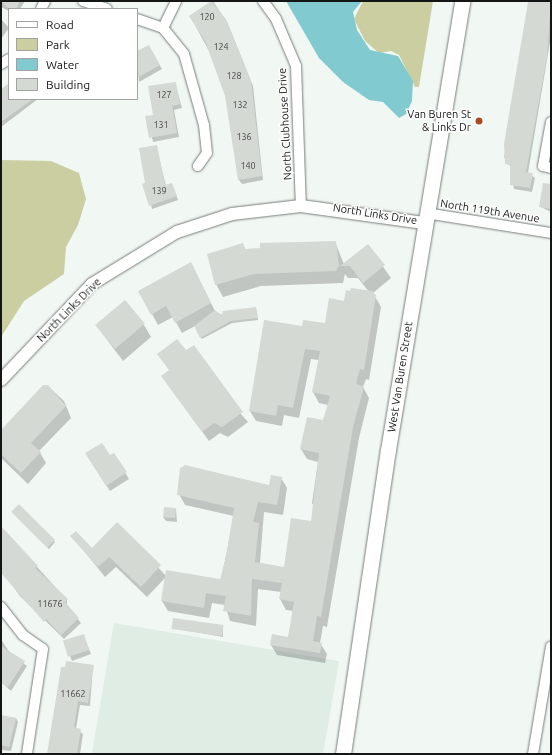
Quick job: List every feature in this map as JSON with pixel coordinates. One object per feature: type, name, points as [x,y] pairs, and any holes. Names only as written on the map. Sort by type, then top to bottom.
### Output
[{"type":"main road","name":"West Van Buren Street","points":[[343,754],[425,218],[462,1]]},
{"type":"street","points":[[83,1],[104,8]]},
{"type":"street","points":[[163,28],[176,1]]},
{"type":"street","name":"North Clubhouse Drive","points":[[263,1],[276,19],[296,66],[301,206]]},
{"type":"street","points":[[138,19],[163,28],[184,54],[197,89],[207,153],[198,166]]},
{"type":"street","points":[[547,167],[551,122]]},
{"type":"street","name":"North Links Drive","points":[[1,380],[92,284],[155,243],[176,232],[232,214],[301,206],[425,218]]},
{"type":"street","name":"North 119th Avenue","points":[[425,218],[551,233]]},
{"type":"street","points":[[1,607],[23,635],[43,649],[27,754]]},
{"type":"street","points":[[533,754],[551,647]]},
{"type":"shaded area","points":[[114,623],[339,661],[323,754],[92,754]]},
{"type":"green space","points":[[363,1],[433,1],[419,87],[415,87],[399,55],[391,51],[379,53],[365,41],[354,19]]},
{"type":"green space","points":[[1,160],[51,161],[79,173],[86,199],[78,225],[66,247],[64,274],[24,301],[1,337]]},
{"type":"water","points":[[286,1],[362,1],[353,12],[357,30],[370,50],[398,56],[413,81],[412,101],[406,114],[399,118],[383,102],[369,100],[343,82],[319,58]]},
{"type":"building","points":[[1,1],[20,1],[16,8],[8,8]]},
{"type":"building","points":[[211,1],[226,19],[251,81],[262,176],[238,180],[225,96],[205,41],[189,16]]},
{"type":"building","points":[[551,1],[547,57],[526,172],[533,173],[530,188],[510,185],[510,165],[505,164],[504,144],[528,2]]},
{"type":"building","points":[[149,45],[160,65],[138,77],[138,50]]},
{"type":"building","points":[[176,82],[180,104],[172,106],[177,133],[149,138],[145,116],[153,115],[148,86]]},
{"type":"building","points":[[8,84],[8,100],[32,100],[1,122],[1,89]]},
{"type":"building","points":[[157,145],[165,185],[172,183],[177,196],[149,206],[142,184],[145,183],[139,148]]},
{"type":"building","points":[[543,183],[551,184],[551,209],[539,207]]},
{"type":"building","points":[[336,241],[339,266],[336,271],[254,274],[215,285],[207,254],[243,243],[245,249],[260,248],[260,243]]},
{"type":"building","points":[[368,244],[385,265],[363,283],[350,266],[340,266]]},
{"type":"building","points":[[191,262],[211,303],[175,323],[166,306],[151,315],[138,291]]},
{"type":"building","points":[[351,288],[372,291],[376,295],[364,370],[360,369],[356,384],[364,387],[353,427],[321,617],[317,616],[313,641],[322,643],[320,653],[270,645],[272,634],[288,637],[294,602],[279,599],[282,583],[252,579],[251,616],[223,611],[226,596],[206,593],[204,608],[161,601],[166,570],[220,579],[226,557],[234,508],[177,495],[180,468],[185,465],[269,485],[271,475],[282,477],[277,505],[258,502],[253,522],[259,523],[255,562],[284,567],[291,518],[311,521],[319,453],[300,449],[307,417],[323,420],[330,396],[312,392],[320,351],[305,349],[293,408],[278,405],[276,416],[249,411],[264,320],[302,326],[303,320],[325,323],[329,298],[344,301],[346,290],[350,291]]},
{"type":"building","points":[[125,300],[145,324],[115,349],[95,325]]},
{"type":"building","points":[[256,307],[258,318],[231,321],[200,338],[194,326],[215,310],[221,316],[223,311]]},
{"type":"building","points":[[177,339],[186,350],[194,345],[243,412],[222,427],[214,423],[202,432],[161,376],[169,370],[157,354]]},
{"type":"building","points":[[43,385],[48,385],[66,406],[31,443],[41,452],[21,473],[1,454],[1,430]]},
{"type":"building","points":[[102,443],[110,455],[114,453],[127,472],[106,486],[85,453]]},
{"type":"building","points":[[19,504],[55,540],[47,548],[11,512]]},
{"type":"building","points":[[164,507],[176,508],[175,518],[163,517]]},
{"type":"building","points":[[117,522],[161,565],[141,587],[109,557],[98,567],[70,536],[76,531],[92,548]]},
{"type":"building","points":[[1,526],[38,566],[35,568],[68,599],[65,602],[79,618],[61,635],[46,619],[44,622],[1,573]]},
{"type":"building","points":[[173,618],[224,625],[222,636],[171,629]]},
{"type":"building","points":[[84,634],[89,650],[68,657],[63,640]]},
{"type":"building","points":[[1,646],[25,661],[8,687],[1,683]]},
{"type":"building","points":[[66,661],[94,665],[88,703],[78,701],[74,727],[81,729],[77,754],[47,754],[61,667],[65,667]]},
{"type":"building","points":[[1,715],[16,718],[9,747],[1,745]]},
{"type":"place","name":"Van Buren St & Links Dr","points":[[479,121]]}]
